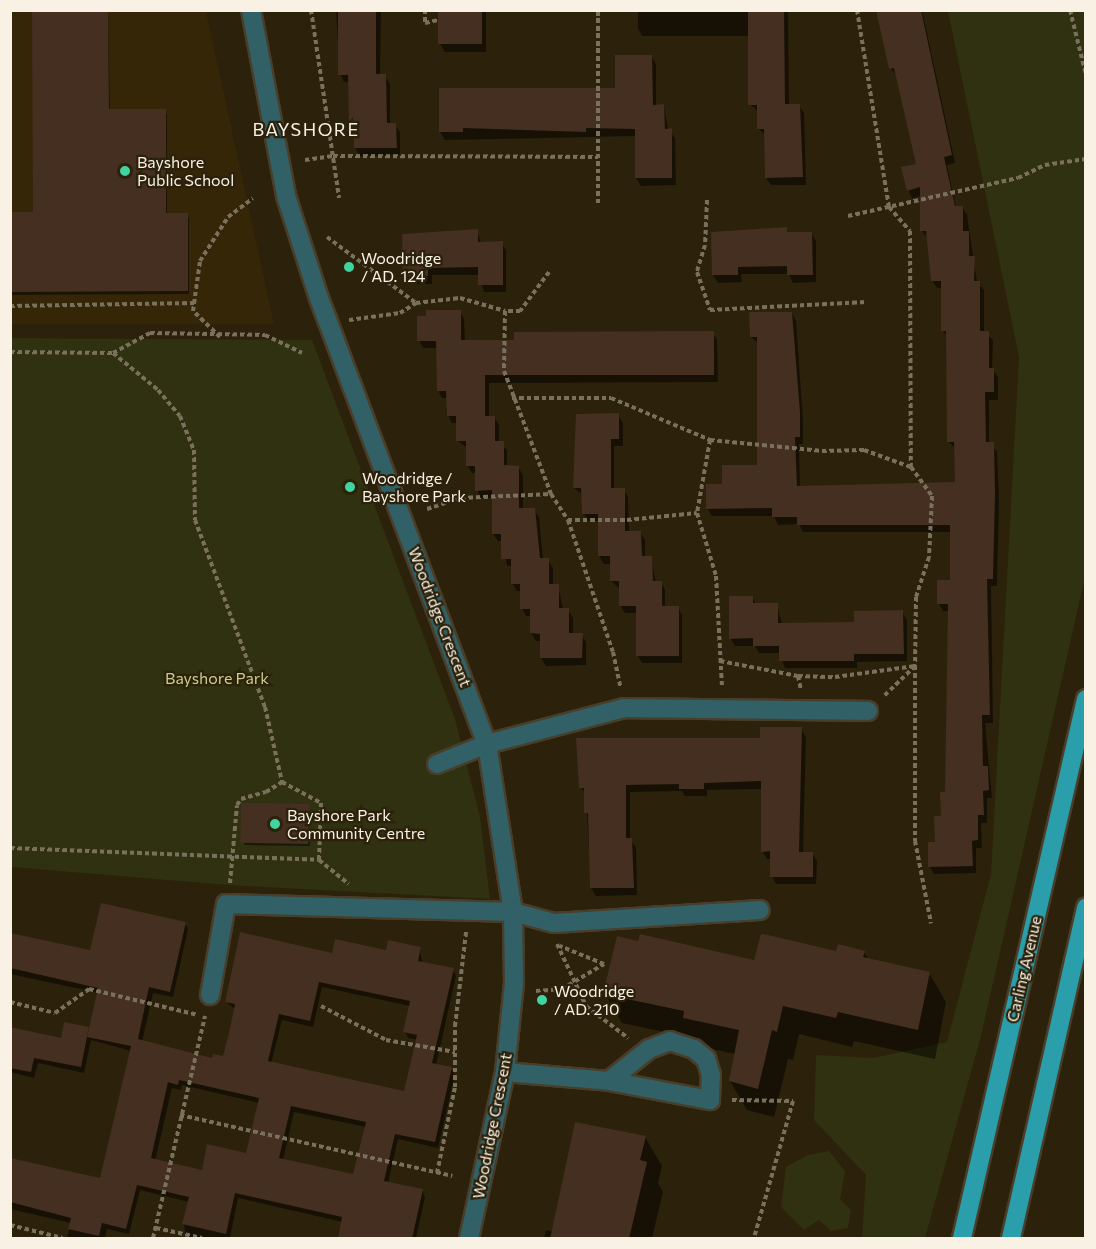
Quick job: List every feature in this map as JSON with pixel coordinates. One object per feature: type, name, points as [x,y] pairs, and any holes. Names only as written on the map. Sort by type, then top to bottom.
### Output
[{"type":"main road","name":"Carling Avenue","points":[[962,1239],[1086,699]]},
{"type":"main road","points":[[1011,1239],[1086,907]]},
{"type":"street","name":"Woodridge Crescent","points":[[251,10],[286,196],[329,324],[488,744],[513,912],[514,983],[505,1072],[469,1239]]},
{"type":"street","points":[[437,764],[488,744],[624,708],[868,711]]},
{"type":"street","points":[[210,995],[226,904],[513,912],[554,923],[760,910]]},
{"type":"street","points":[[505,1072],[609,1081],[710,1100],[711,1075],[706,1059],[694,1048],[670,1041],[649,1049],[609,1081]]},
{"type":"path","points":[[311,10],[339,198]]},
{"type":"path","points":[[425,10],[425,23],[438,20]]},
{"type":"path","points":[[598,10],[598,203]]},
{"type":"path","points":[[857,10],[889,207],[910,231],[911,467]]},
{"type":"path","points":[[1070,10],[1086,75]]},
{"type":"path","points":[[305,160],[333,156],[598,157]]},
{"type":"path","points":[[848,216],[1018,178],[1045,165],[1086,159]]},
{"type":"path","points":[[220,337],[193,311],[200,261],[228,217],[254,198]]},
{"type":"path","points":[[707,200],[705,245],[697,272],[710,310],[867,302]]},
{"type":"path","points":[[327,237],[416,303]]},
{"type":"path","points":[[329,324],[400,313],[416,303],[460,298],[504,311],[520,311],[549,272]]},
{"type":"path","points":[[10,306],[195,303]]},
{"type":"path","points":[[504,311],[504,371],[512,398],[551,494],[568,520],[613,652],[624,708]]},
{"type":"path","points":[[10,352],[113,353],[150,333],[220,337],[265,335],[302,353]]},
{"type":"path","points":[[113,353],[158,390],[180,416],[194,450],[195,520],[265,707],[282,782]]},
{"type":"path","points":[[512,398],[611,398],[710,440],[822,451],[864,450],[911,467],[932,496],[929,557],[916,597],[915,666],[915,841],[931,923]]},
{"type":"path","points":[[710,440],[698,513],[716,576],[724,708]]},
{"type":"path","points":[[427,509],[461,498],[551,494]]},
{"type":"path","points":[[568,520],[627,520],[698,513]]},
{"type":"path","points":[[720,661],[798,676],[835,677],[915,666]]},
{"type":"path","points":[[868,711],[915,666]]},
{"type":"path","points":[[10,849],[319,860],[321,802],[282,782]]},
{"type":"path","points":[[235,857],[241,799],[266,792],[282,782]]},
{"type":"path","points":[[437,1173],[455,1087],[455,1052],[468,910]]},
{"type":"path","points":[[536,918],[558,945],[586,1006],[649,1049]]},
{"type":"path","points":[[536,991],[562,989],[576,984],[604,964],[558,945]]},
{"type":"path","points":[[10,1002],[55,1013],[89,989],[205,1016]]},
{"type":"path","points":[[153,1239],[180,1115],[210,995]]},
{"type":"path","points":[[321,1006],[386,1040],[455,1052]]},
{"type":"path","points":[[710,1100],[793,1101],[754,1239]]},
{"type":"path","points":[[180,1115],[452,1176]]},
{"type":"path","points":[[10,1225],[62,1239]]},
{"type":"path","points":[[156,1228],[202,1239]]},
{"type":"shaded area","name":"Bayshore Public School","points":[[11,11],[206,11],[274,324],[11,324]]},
{"type":"green space","points":[[948,11],[1085,11],[1085,577],[981,1036],[925,1238],[862,1238],[866,1175],[814,1120],[816,1055],[873,1058],[947,1042],[991,874],[1019,357]]},
{"type":"green space","name":"Bayshore Park","points":[[10,338],[312,340],[455,719],[480,817],[490,899],[227,885],[11,867]]},
{"type":"green space","points":[[829,1151],[845,1171],[840,1199],[851,1210],[848,1228],[831,1231],[819,1220],[804,1230],[781,1207],[786,1167],[808,1155]]},
{"type":"building","points":[[32,10],[108,10],[109,109],[166,109],[166,213],[188,213],[188,291],[10,292],[10,212],[33,212]]},
{"type":"building","points":[[338,10],[376,10],[376,74],[386,74],[387,123],[396,123],[397,148],[354,148],[354,124],[349,124],[348,75],[338,75]]},
{"type":"building","points":[[438,10],[482,10],[482,44],[438,44]]},
{"type":"building","points":[[748,10],[784,10],[785,104],[800,104],[803,177],[765,178],[764,129],[757,129],[757,105],[748,105]]},
{"type":"building","points":[[876,10],[921,10],[952,155],[944,157],[955,206],[963,206],[963,231],[969,231],[969,256],[975,256],[974,281],[980,281],[980,331],[989,331],[989,368],[994,368],[994,392],[985,392],[986,442],[994,442],[995,493],[993,579],[987,579],[990,715],[982,715],[983,766],[988,766],[989,790],[983,791],[984,815],[978,815],[978,840],[972,841],[973,866],[928,867],[928,842],[935,842],[934,816],[941,816],[940,792],[945,792],[948,604],[937,604],[937,580],[950,580],[950,525],[797,525],[797,517],[772,517],[772,508],[706,509],[706,484],[722,484],[722,465],[757,465],[757,337],[750,337],[749,312],[792,312],[800,412],[800,437],[795,437],[797,486],[955,482],[954,442],[947,442],[946,331],[941,331],[941,281],[931,281],[926,231],[920,231],[920,187],[907,191],[901,167],[916,164],[894,68],[889,69]]},
{"type":"building","points":[[615,55],[652,55],[653,105],[664,104],[665,129],[672,128],[672,178],[635,178],[635,129],[586,128],[586,132],[463,128],[463,132],[439,132],[439,88],[615,88]]},
{"type":"building","points":[[787,227],[787,232],[812,232],[813,275],[787,275],[787,266],[738,267],[738,275],[712,275],[711,232]]},
{"type":"building","points":[[478,229],[478,242],[503,241],[503,285],[478,285],[478,267],[428,268],[428,276],[403,277],[402,234]]},
{"type":"building","points":[[426,310],[461,310],[461,340],[514,340],[514,332],[714,331],[714,375],[485,375],[485,416],[495,416],[495,441],[504,441],[504,465],[519,466],[519,508],[535,508],[540,558],[549,558],[549,584],[559,584],[559,608],[569,608],[569,633],[583,633],[582,658],[540,658],[540,634],[530,633],[530,609],[520,609],[520,584],[511,584],[511,559],[501,559],[501,534],[492,534],[492,490],[475,491],[475,466],[466,466],[466,441],[456,441],[456,416],[447,416],[446,391],[437,391],[436,341],[417,341],[417,316],[426,316]]},
{"type":"building","points":[[619,413],[619,439],[611,439],[611,488],[625,488],[625,531],[641,531],[642,556],[652,556],[653,581],[662,581],[662,606],[679,606],[679,656],[636,656],[636,606],[619,606],[619,581],[610,581],[610,556],[598,556],[598,514],[582,514],[581,488],[573,488],[576,414]]},
{"type":"building","points":[[729,596],[753,596],[753,603],[778,603],[778,623],[854,622],[854,611],[903,610],[904,654],[854,654],[854,661],[779,661],[779,646],[753,646],[753,638],[729,639]]},
{"type":"building","points":[[760,727],[802,727],[799,852],[813,852],[813,877],[770,877],[770,851],[761,852],[761,781],[704,783],[704,789],[679,789],[679,784],[626,785],[626,838],[632,838],[634,888],[590,888],[588,813],[584,813],[584,788],[579,788],[576,738],[760,738]]},
{"type":"building","name":"Bayshore Park Community Centre","points":[[241,803],[309,804],[308,844],[240,843]]},
{"type":"building","points":[[101,903],[186,922],[170,992],[149,987],[138,1039],[212,1058],[213,1054],[223,1056],[229,1033],[235,1004],[225,1002],[240,932],[332,953],[335,939],[386,950],[388,940],[421,947],[418,961],[454,968],[432,1063],[452,1067],[435,1142],[395,1134],[384,1181],[423,1189],[412,1239],[338,1239],[342,1217],[235,1193],[226,1234],[182,1224],[189,1197],[137,1185],[126,1229],[102,1223],[99,1236],[68,1229],[71,1218],[10,1202],[10,1158],[100,1178],[131,1046],[87,1037],[98,988],[10,968],[10,933],[90,950]],"holes":[[[319,982],[410,1001],[403,1032],[417,1035],[404,1091],[268,1061],[279,1014],[310,1021]],[[179,1080],[259,1098],[246,1153],[207,1144],[202,1170],[151,1158],[168,1082],[178,1085]],[[291,1106],[366,1122],[353,1174],[279,1158]]]},
{"type":"building","points":[[640,934],[754,960],[761,934],[836,951],[838,944],[865,951],[863,957],[930,972],[918,1030],[838,1012],[836,1018],[783,1006],[777,1032],[772,1030],[758,1089],[729,1081],[739,1030],[683,1018],[684,1011],[603,994],[617,936],[638,941]]},
{"type":"building","points":[[64,1022],[89,1027],[81,1067],[34,1058],[31,1072],[10,1068],[10,1027],[61,1038]]},
{"type":"building","points":[[575,1122],[646,1136],[640,1160],[647,1162],[629,1239],[550,1239]]},
{"type":"place","name":"Bayshore Public School","points":[[125,171]]},
{"type":"place","name":"Woodridge / AD. 124","points":[[349,267]]},
{"type":"place","name":"Woodridge / Bayshore Park","points":[[350,487]]},
{"type":"place","name":"Bayshore Park Community Centre","points":[[275,824]]},
{"type":"place","name":"Woodridge / AD. 210","points":[[542,1000]]},
{"type":"district","name":"BAYSHORE","points":[[306,129]]}]
